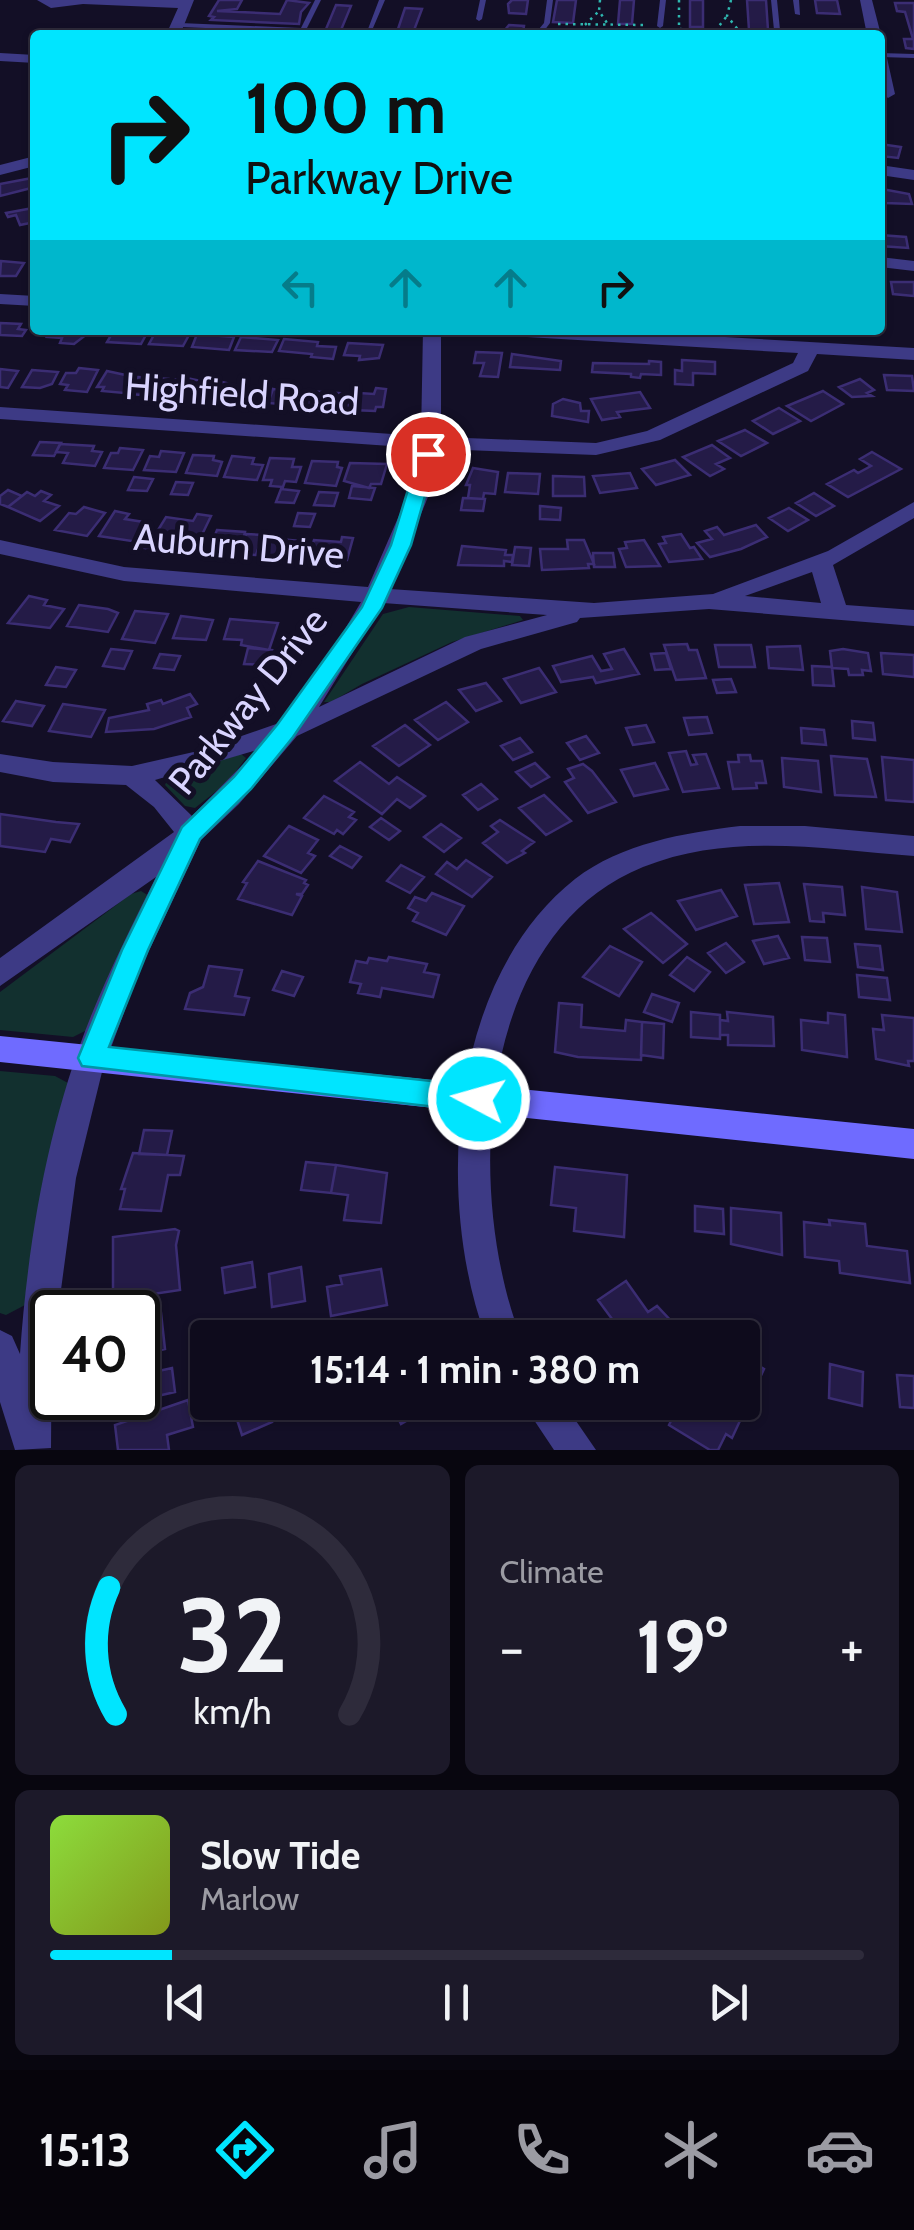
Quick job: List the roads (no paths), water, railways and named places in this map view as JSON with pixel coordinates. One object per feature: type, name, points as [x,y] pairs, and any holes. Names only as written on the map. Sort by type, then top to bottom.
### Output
[{"type":"street","points":[[43,0],[57,4],[82,0],[188,2],[176,30]]},
{"type":"street","points":[[866,0],[873,30]]},
{"type":"street","points":[[0,57],[30,58]]},
{"type":"street","points":[[0,170],[30,163]]},
{"type":"street","points":[[885,171],[914,175]]},
{"type":"street","points":[[885,263],[914,266]]},
{"type":"street","points":[[0,299],[30,301]]},
{"type":"street","name":"Parkway Drive","points":[[0,974],[191,833],[242,783],[342,653],[378,596],[413,512],[431,442],[432,335]]},
{"type":"street","points":[[593,335],[914,354]]},
{"type":"street","name":"Highfield Road","points":[[0,413],[575,450],[638,441],[795,370],[805,364],[810,348]]},
{"type":"street","points":[[709,601],[822,562],[914,509]]},
{"type":"street","name":"Auburn Drive","points":[[0,547],[124,574],[378,596],[594,611],[709,601],[914,618]]},
{"type":"street","points":[[822,562],[830,598],[840,613]]},
{"type":"street","name":"Auburn Drive","points":[[0,764],[53,772],[132,776],[201,760],[339,709],[473,644],[594,611]]},
{"type":"street","points":[[132,776],[163,800],[191,833]]},
{"type":"street","name":"Parkway Drive","points":[[33,1449],[36,1338],[57,1182],[92,1058],[135,950],[191,833]]},
{"type":"street","points":[[498,1320],[484,1281],[472,1209],[479,1099],[498,1006],[524,950],[547,919],[623,865],[687,843],[738,836],[914,846]]},
{"type":"street","points":[[0,1049],[914,1144]]},
{"type":"street","points":[[0,1348],[33,1449]]},
{"type":"street","points":[[554,1420],[577,1450]]},
{"type":"lane","points":[[176,30],[303,30],[318,0]]},
{"type":"lane","points":[[370,28],[382,0]]},
{"type":"lane","points":[[478,19],[484,0]]},
{"type":"lane","points":[[541,30],[547,23],[550,0]]},
{"type":"lane","points":[[660,26],[663,0]]},
{"type":"lane","points":[[774,0],[777,30]]},
{"type":"lane","points":[[796,0],[798,14]]},
{"type":"lane","points":[[885,56],[914,56]]}]
